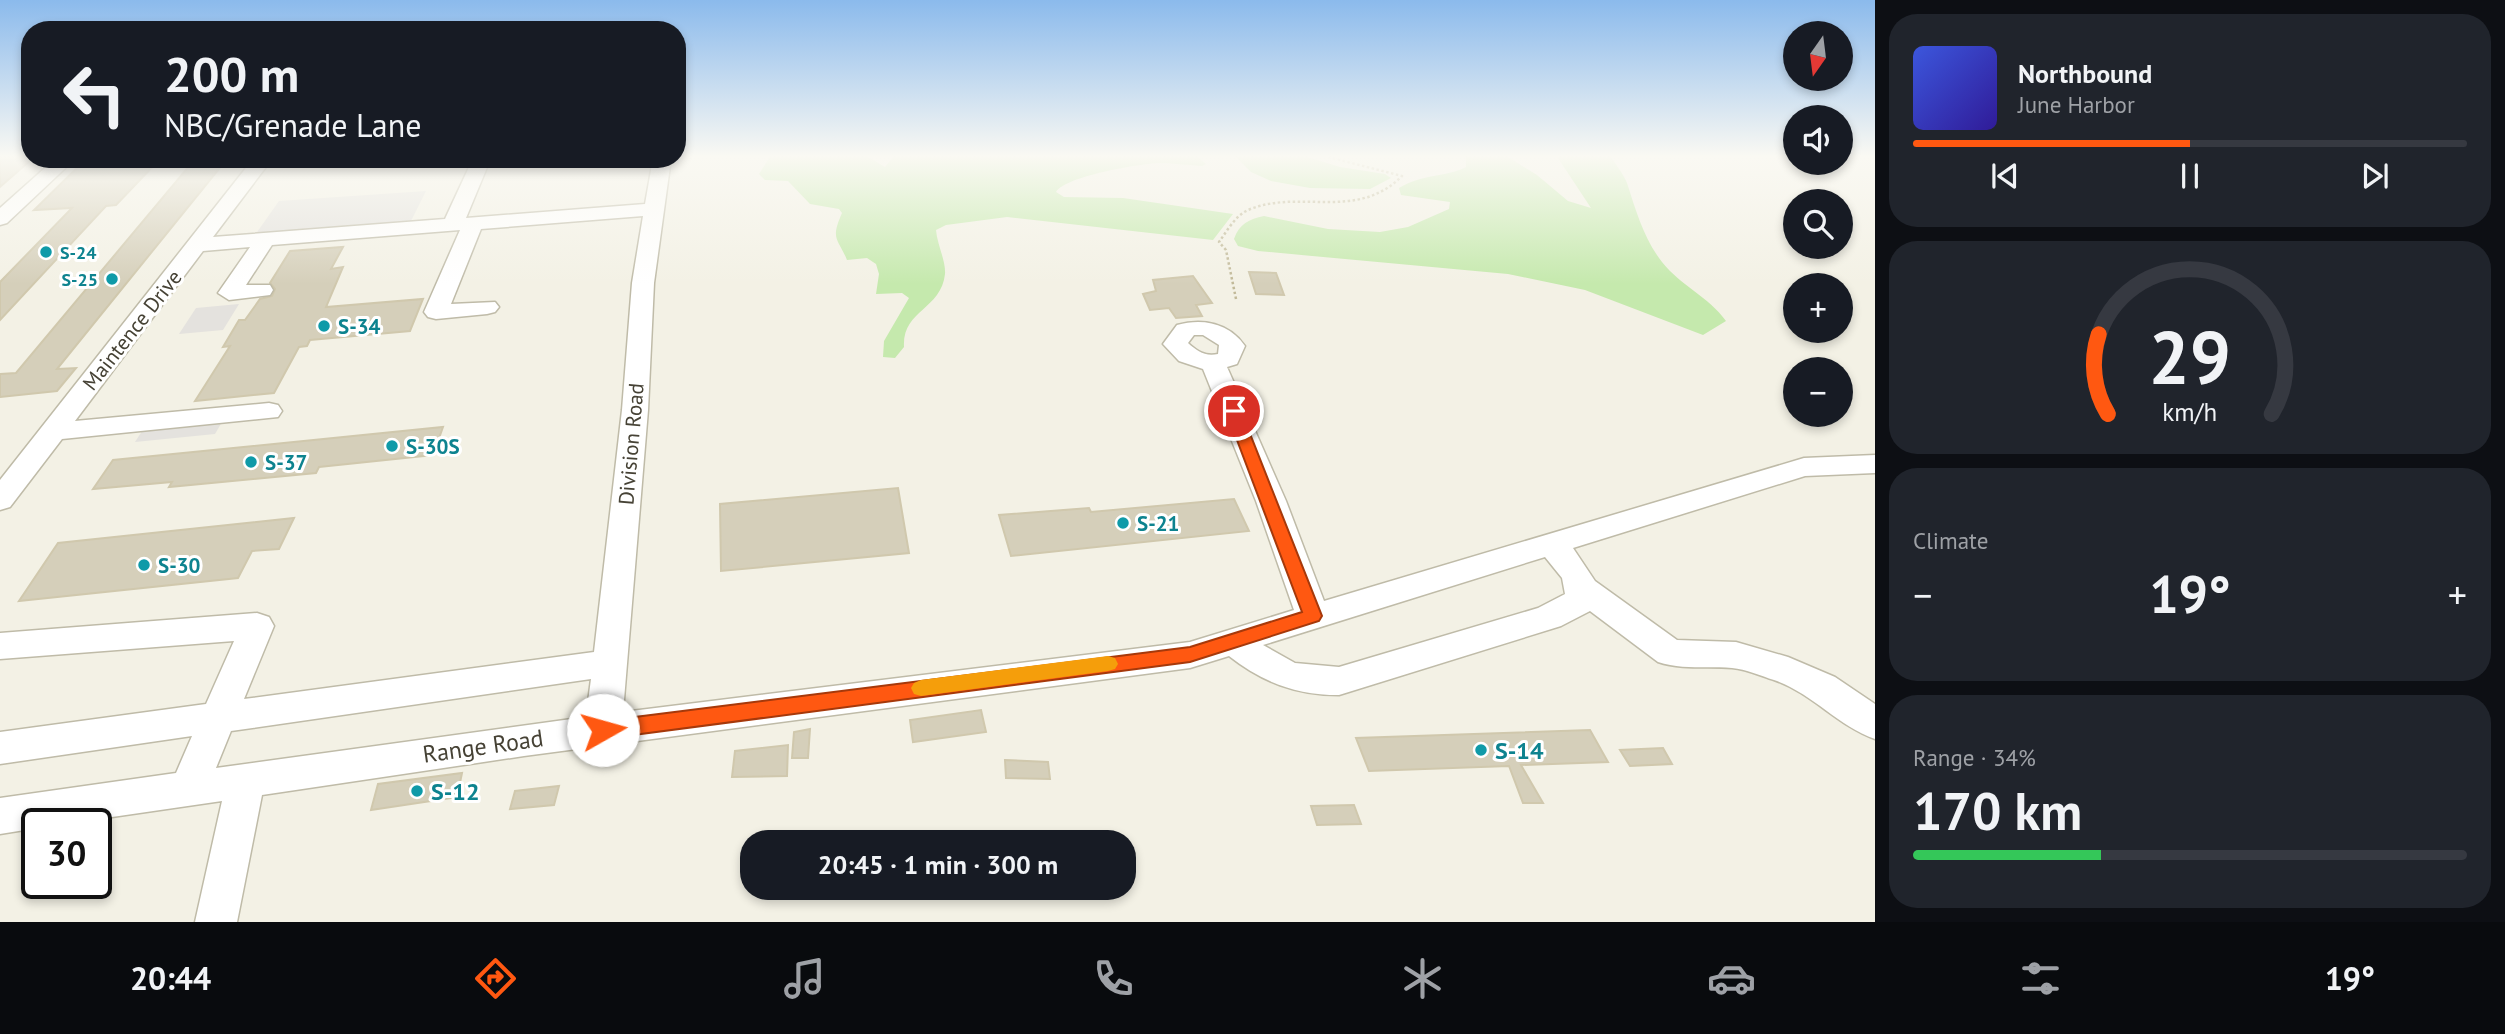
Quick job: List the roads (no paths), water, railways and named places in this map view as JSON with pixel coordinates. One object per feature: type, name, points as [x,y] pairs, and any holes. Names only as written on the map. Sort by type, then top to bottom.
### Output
[{"type":"street","points":[[0,219],[23,198]]},
{"type":"street","name":"Maintence Drive","points":[[0,500],[233,198]]},
{"type":"street","points":[[470,198],[436,312],[487,307]]},
{"type":"street","name":"Division Road","points":[[603,730],[654,198]]},
{"type":"street","points":[[505,220],[512,200]]},
{"type":"street","points":[[198,244],[652,209]]},
{"type":"street","points":[[262,290],[229,293],[265,239]]},
{"type":"street","points":[[1213,363],[1271,501],[1313,616]]},
{"type":"street","points":[[53,431],[269,411]]},
{"type":"street","name":"Range Road","points":[[0,816],[603,730],[1190,655],[1804,467],[1875,464]]},
{"type":"street","points":[[1551,543],[1578,577],[1584,590],[1670,653],[1736,655],[1788,671],[1823,687],[1875,724]]},
{"type":"street","points":[[1234,642],[1285,676],[1311,682],[1339,681],[1549,617],[1580,602],[1584,590]]},
{"type":"street","points":[[0,646],[257,626],[189,788]]},
{"type":"street","points":[[0,748],[610,663]]},
{"type":"street","points":[[216,922],[246,780]]},
{"type":"place","name":"S-24","points":[[46,252]]},
{"type":"place","name":"S-25","points":[[112,279]]},
{"type":"place","name":"S-34","points":[[324,326]]},
{"type":"place","name":"S-30S","points":[[392,446]]},
{"type":"place","name":"S-37","points":[[251,462]]},
{"type":"place","name":"S-21","points":[[1123,523]]},
{"type":"place","name":"S-30","points":[[144,565]]},
{"type":"place","name":"S-14","points":[[1481,750]]},
{"type":"place","name":"S-12","points":[[417,791]]}]
